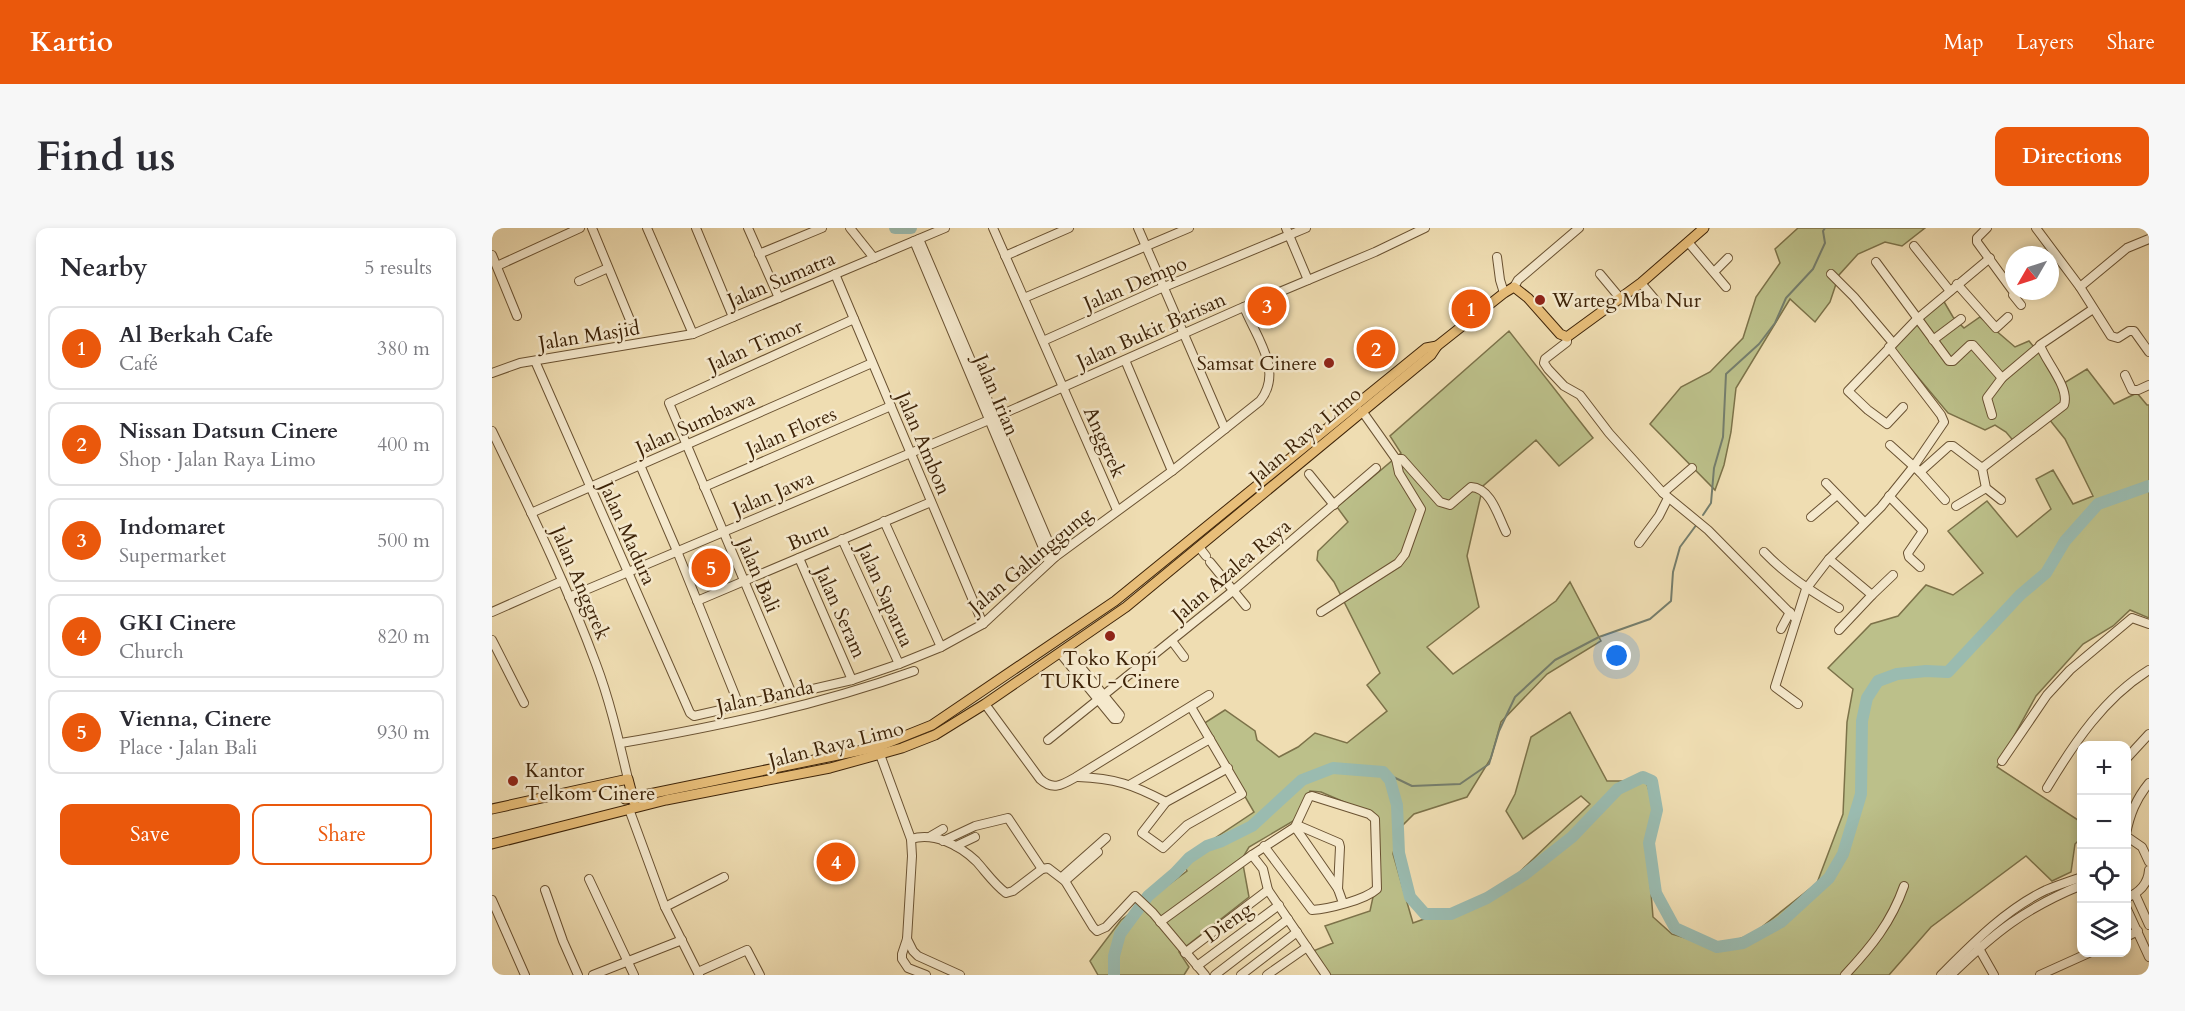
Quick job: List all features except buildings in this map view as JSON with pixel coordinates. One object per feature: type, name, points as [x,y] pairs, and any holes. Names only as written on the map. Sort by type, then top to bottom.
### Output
[{"type":"main road","points":[[1437,346],[1504,292],[1514,287],[1528,298],[1560,334],[1568,337],[1641,283],[1704,228]]},
{"type":"main road","name":"Jalan Raya Limo","points":[[878,751],[942,719],[1115,601],[1204,528],[1344,420],[1362,411],[1431,355],[1437,346]]},
{"type":"main road","name":"Jalan Raya Limo","points":[[549,828],[630,805],[878,751],[935,735],[1063,651],[1141,595],[1211,537],[1426,348],[1437,346]]},
{"type":"main road","points":[[1204,528],[1211,537]]},
{"type":"main road","points":[[492,809],[625,779]]},
{"type":"main road","name":"Jalan Anggrek","points":[[625,779],[630,805]]},
{"type":"main road","points":[[492,838],[541,826],[549,828]]},
{"type":"main road","points":[[492,844],[542,832],[549,828]]},
{"type":"street","points":[[497,266],[580,228]]},
{"type":"street","points":[[591,228],[630,320]]},
{"type":"street","points":[[647,228],[693,334]]},
{"type":"street","points":[[696,228],[734,317]]},
{"type":"street","points":[[748,228],[779,298]]},
{"type":"street","points":[[759,254],[822,228]]},
{"type":"street","points":[[850,228],[874,258]]},
{"type":"street","name":"Jalan Sumatra","points":[[693,334],[945,228]]},
{"type":"street","name":"Anggrek","points":[[993,228],[1117,510]]},
{"type":"street","points":[[1005,256],[1069,228]]},
{"type":"street","points":[[1138,228],[1225,429]]},
{"type":"street","points":[[1024,298],[1189,228]]},
{"type":"street","name":"Jalan Dempo","points":[[1043,341],[1287,232],[1306,228]]},
{"type":"street","name":"Jalan Bukit Barisan","points":[[993,418],[1375,252],[1425,228]]},
{"type":"street","points":[[1987,228],[1977,240],[2021,305]]},
{"type":"street","points":[[2036,228],[2080,287],[2111,336],[2118,338],[2129,331],[2134,332],[2149,352]]},
{"type":"street","points":[[1514,287],[1518,280],[1577,229]]},
{"type":"street","points":[[1287,232],[1308,280]]},
{"type":"street","points":[[2080,287],[2127,248],[2149,239]]},
{"type":"street","name":"Jalan Irian","points":[[917,240],[1055,556]]},
{"type":"street","points":[[1688,242],[1726,287]]},
{"type":"street","points":[[1914,246],[1950,291]]},
{"type":"street","points":[[492,255],[517,316]]},
{"type":"street","points":[[1497,257],[1504,292]]},
{"type":"street","points":[[1714,272],[1728,258]]},
{"type":"street","points":[[1904,407],[1887,424],[1868,410],[1848,390],[1917,319],[1990,258]]},
{"type":"street","points":[[1876,262],[1951,362],[1970,345],[1975,346],[2002,378]]},
{"type":"street","points":[[579,281],[608,268]]},
{"type":"street","name":"Jalan Ambon","points":[[835,274],[983,624]]},
{"type":"street","points":[[1600,274],[1620,298]]},
{"type":"street","points":[[1831,274],[1854,297],[1944,420],[1944,424],[1917,469]]},
{"type":"street","points":[[1641,283],[1657,302]]},
{"type":"street","points":[[1957,284],[1996,328],[2008,317]]},
{"type":"street","name":"Jalan Galunggung","points":[[694,716],[852,680],[941,647],[983,624],[1055,556],[1172,471],[1260,401],[1270,385],[1271,373],[1244,307]]},
{"type":"street","points":[[1992,415],[1986,398],[2002,378],[2040,346],[2093,309]]},
{"type":"street","name":"Jalan Timor","points":[[669,403],[854,319]]},
{"type":"street","points":[[1933,340],[1961,319]]},
{"type":"street","name":"Jalan Masjid","points":[[492,373],[496,370],[535,361],[693,334]]},
{"type":"street","points":[[1568,337],[1567,342],[1545,359],[1548,369],[1564,386],[1580,395],[1609,433],[1665,496],[1708,530],[1796,619]]},
{"type":"street","points":[[1982,468],[2064,405],[2065,399],[2054,368],[2040,346]]},
{"type":"street","points":[[1125,360],[1172,471]]},
{"type":"street","name":"Jalan Madura","points":[[535,361],[690,713],[694,716]]},
{"type":"street","name":"Jalan Sumbawa","points":[[531,513],[872,363]]},
{"type":"street","points":[[2125,375],[2132,390],[2149,385]]},
{"type":"street","name":"Jalan Bali","points":[[669,403],[792,694]]},
{"type":"street","name":"Jalan Flores","points":[[704,487],[891,406]]},
{"type":"street","points":[[1321,612],[1381,576],[1398,563],[1405,554],[1421,509],[1399,473],[1396,459],[1362,411]]},
{"type":"street","name":"Jalan Irian","points":[[993,418],[1048,562]]},
{"type":"street","name":"Jalan Jawa","points":[[569,597],[993,418]]},
{"type":"street","name":"Jalan Anggrek","points":[[492,431],[562,581],[597,666],[621,743],[625,779]]},
{"type":"street","points":[[1890,445],[1946,500]]},
{"type":"street","points":[[1798,704],[1775,687],[1806,589],[1829,559],[1889,496],[1917,469],[1951,445],[1982,468],[1986,488],[2001,500]]},
{"type":"street","points":[[1396,459],[1402,459],[1440,502],[1445,504],[1450,505],[1471,487],[1479,487],[1487,495],[1506,532]]},
{"type":"street","points":[[640,465],[739,705]]},
{"type":"street","name":"Jalan Azalea Raya","points":[[1048,740],[1234,590],[1376,468]]},
{"type":"street","points":[[1639,543],[1659,516],[1665,496],[1692,468]]},
{"type":"street","points":[[1309,474],[1334,505]]},
{"type":"street","points":[[1826,483],[1864,522]]},
{"type":"street","points":[[1956,506],[1986,488]]},
{"type":"street","points":[[1811,517],[1837,495]]},
{"type":"street","points":[[1889,496],[1923,531],[1908,553],[1909,557],[1920,567]]},
{"type":"street","name":"Buru","points":[[697,601],[931,501]]},
{"type":"street","points":[[884,521],[941,647]]},
{"type":"street","name":"Jalan Saparua","points":[[842,539],[899,664]]},
{"type":"street","points":[[1198,547],[1246,606]]},
{"type":"street","points":[[1764,552],[1782,572],[1839,608]]},
{"type":"street","name":"Jalan Seram","points":[[799,558],[852,680]]},
{"type":"street","points":[[1829,559],[1872,595]]},
{"type":"street","points":[[1839,630],[1893,575]]},
{"type":"street","points":[[492,612],[562,581]]},
{"type":"street","points":[[1782,628],[1790,612]]},
{"type":"street","points":[[2002,761],[2047,695],[2070,670],[2132,618],[2149,624]]},
{"type":"street","points":[[492,640],[524,703]]},
{"type":"street","points":[[1172,641],[1184,657]]},
{"type":"street","points":[[1063,651],[1102,698]]},
{"type":"street","points":[[2047,788],[2064,759],[2105,704],[2149,670]]},
{"type":"street","name":"Jalan Banda","points":[[621,743],[812,703],[914,671]]},
{"type":"street","points":[[985,704],[1045,783],[1059,786],[1209,695]]},
{"type":"street","points":[[1191,707],[1242,791],[1241,796],[1187,825],[1163,848],[1142,833],[1166,802],[1228,768]]},
{"type":"street","points":[[2131,754],[2149,734]]},
{"type":"street","points":[[1131,784],[1210,739]]},
{"type":"street","points":[[878,751],[911,839],[907,939],[902,954],[903,961],[910,969],[926,975]]},
{"type":"street","points":[[1076,777],[1100,778],[1131,784],[1166,802]]},
{"type":"street","points":[[2131,815],[2139,795],[2149,783]]},
{"type":"street","points":[[1160,922],[1264,846],[1296,826],[1309,797],[1312,796],[1369,814],[1375,819],[1377,888],[1370,894],[1314,911],[1264,846]]},
{"type":"street","points":[[630,805],[665,907],[702,973],[747,950],[760,975]]},
{"type":"street","points":[[943,841],[975,826],[1008,819],[1042,869]]},
{"type":"street","points":[[1296,826],[1338,843],[1340,847],[1338,889]]},
{"type":"street","points":[[1296,826],[1338,889],[1343,903]]},
{"type":"street","points":[[911,839],[931,836],[943,829]]},
{"type":"street","points":[[931,836],[956,846],[974,859],[1006,893],[1013,891],[1042,869],[1048,868],[1064,879],[1092,927],[1097,931],[1106,927],[1133,897],[1140,898],[1204,975]]},
{"type":"street","points":[[956,846],[975,837]]},
{"type":"street","points":[[2131,838],[2142,847],[2149,862]]},
{"type":"street","points":[[1064,879],[1106,841]]},
{"type":"street","points":[[1252,855],[1263,869],[1268,890],[1323,974]]},
{"type":"street","points":[[2131,896],[2144,886],[2149,870]]},
{"type":"street","points":[[665,907],[724,877]]},
{"type":"street","points":[[589,879],[634,975]]},
{"type":"street","points":[[1941,975],[2030,899],[2077,879]]},
{"type":"street","points":[[1845,975],[1868,950],[1887,924],[1896,909],[1904,886]]},
{"type":"street","points":[[1952,975],[1976,945],[2035,906],[2077,887]]},
{"type":"street","points":[[545,890],[578,975]]},
{"type":"street","points":[[1185,953],[1268,890]]},
{"type":"street","points":[[2135,894],[2149,925]]},
{"type":"street","points":[[492,900],[525,975]]},
{"type":"street","name":"Dieng","points":[[1197,966],[1279,905]]},
{"type":"street","points":[[2131,916],[2149,957]]},
{"type":"street","points":[[1215,975],[1288,919]]},
{"type":"street","points":[[2131,935],[2138,931]]},
{"type":"street","points":[[1241,975],[1297,932]]},
{"type":"street","points":[[907,939],[915,953],[960,975]]},
{"type":"street","points":[[593,975],[682,940]]},
{"type":"street","points":[[1976,945],[1994,975]]},
{"type":"street","points":[[1267,975],[1307,947]]},
{"type":"street","points":[[2040,975],[2080,957]]},
{"type":"green space","points":[[1798,228],[1925,228],[1902,246],[1885,242],[1858,254],[1839,275],[1830,302],[1815,322],[1790,299],[1736,388],[1731,432],[1724,465],[1715,490],[1650,424],[1681,387],[1710,372],[1743,338],[1756,297],[1780,263],[1775,249]]},
{"type":"green space","points":[[1943,300],[1953,317],[1964,328],[1980,317],[2015,347],[2029,341],[2052,369],[2061,385],[2087,369],[2114,404],[2137,393],[2149,405],[2149,618],[2130,610],[2113,626],[2083,644],[2036,696],[1997,767],[2077,819],[2077,842],[2071,872],[2052,881],[2026,856],[1931,927],[1889,975],[1330,975],[1313,951],[1333,943],[1325,926],[1370,911],[1375,888],[1377,816],[1321,792],[1310,791],[1295,820],[1249,847],[1242,859],[1249,897],[1179,952],[1189,967],[1184,975],[1098,975],[1090,961],[1121,920],[1187,871],[1182,860],[1254,812],[1203,724],[1225,710],[1255,731],[1257,740],[1279,757],[1298,747],[1315,733],[1347,743],[1387,711],[1367,685],[1380,673],[1334,582],[1317,560],[1318,551],[1348,522],[1337,507],[1401,453],[1390,436],[1509,331],[1593,438],[1559,466],[1536,440],[1483,486],[1467,556],[1479,607],[1427,647],[1453,674],[1556,601],[1570,582],[1601,641],[1547,674],[1501,722],[1491,758],[1467,797],[1414,814],[1399,829],[1393,854],[1413,923],[1499,892],[1590,804],[1581,796],[1523,839],[1506,811],[1515,794],[1531,737],[1570,712],[1607,781],[1646,781],[1656,813],[1649,868],[1653,917],[1672,934],[1716,947],[1753,934],[1817,883],[1843,814],[1847,722],[1853,689],[1828,668],[1871,624],[1898,616],[1926,585],[1953,595],[1983,573],[1948,531],[1987,501],[2017,537],[2051,509],[2036,479],[2053,470],[2073,504],[2093,496],[2065,439],[2049,419],[2016,444],[2006,432],[1995,425],[1985,430],[1948,413],[1891,345]]},
{"type":"waterway","points":[[895,228],[911,228]]},
{"type":"waterway","points":[[1703,515],[1711,503],[1714,468],[1723,437],[1726,374],[1759,344],[1775,323],[1786,298],[1813,269],[1825,243],[1823,231],[1825,228]]},
{"type":"waterway","points":[[1114,975],[1114,956],[1120,934],[1148,896],[1189,858],[1207,846],[1252,826],[1302,780],[1333,768],[1383,772],[1390,780],[1397,805],[1399,853],[1410,897],[1425,914],[1451,914],[1487,898],[1524,875],[1572,837],[1618,789],[1643,777],[1652,781],[1657,810],[1649,843],[1656,893],[1675,928],[1717,947],[1743,943],[1781,922],[1829,878],[1843,854],[1861,794],[1862,721],[1867,698],[1878,681],[1897,674],[1926,671],[1948,672],[2020,595],[2046,573],[2065,541],[2098,504],[2149,486]]},
{"type":"waterway","points":[[1383,772],[1412,786],[1460,784],[1489,764],[1499,731],[1515,697],[1555,660],[1599,637],[1650,619],[1671,601],[1673,572],[1680,547],[1697,524]]},
{"type":"place","name":"Warteg Mba Nur","points":[[1540,300]]},
{"type":"place","name":"Indomaret","points":[[1267,306]]},
{"type":"place","name":"Al Berkah Cafe","points":[[1471,309]]},
{"type":"place","name":"Nissan Datsun Cinere","points":[[1376,349]]},
{"type":"place","name":"Samsat Cinere","points":[[1329,363]]},
{"type":"place","name":"Vienna, Cinere","points":[[711,568]]},
{"type":"place","name":"Toko Kopi TUKU - Cinere","points":[[1110,636]]},
{"type":"place","name":"Kantor Telkom Cinere","points":[[513,781]]},
{"type":"place","name":"GKI Cinere","points":[[836,862]]}]
